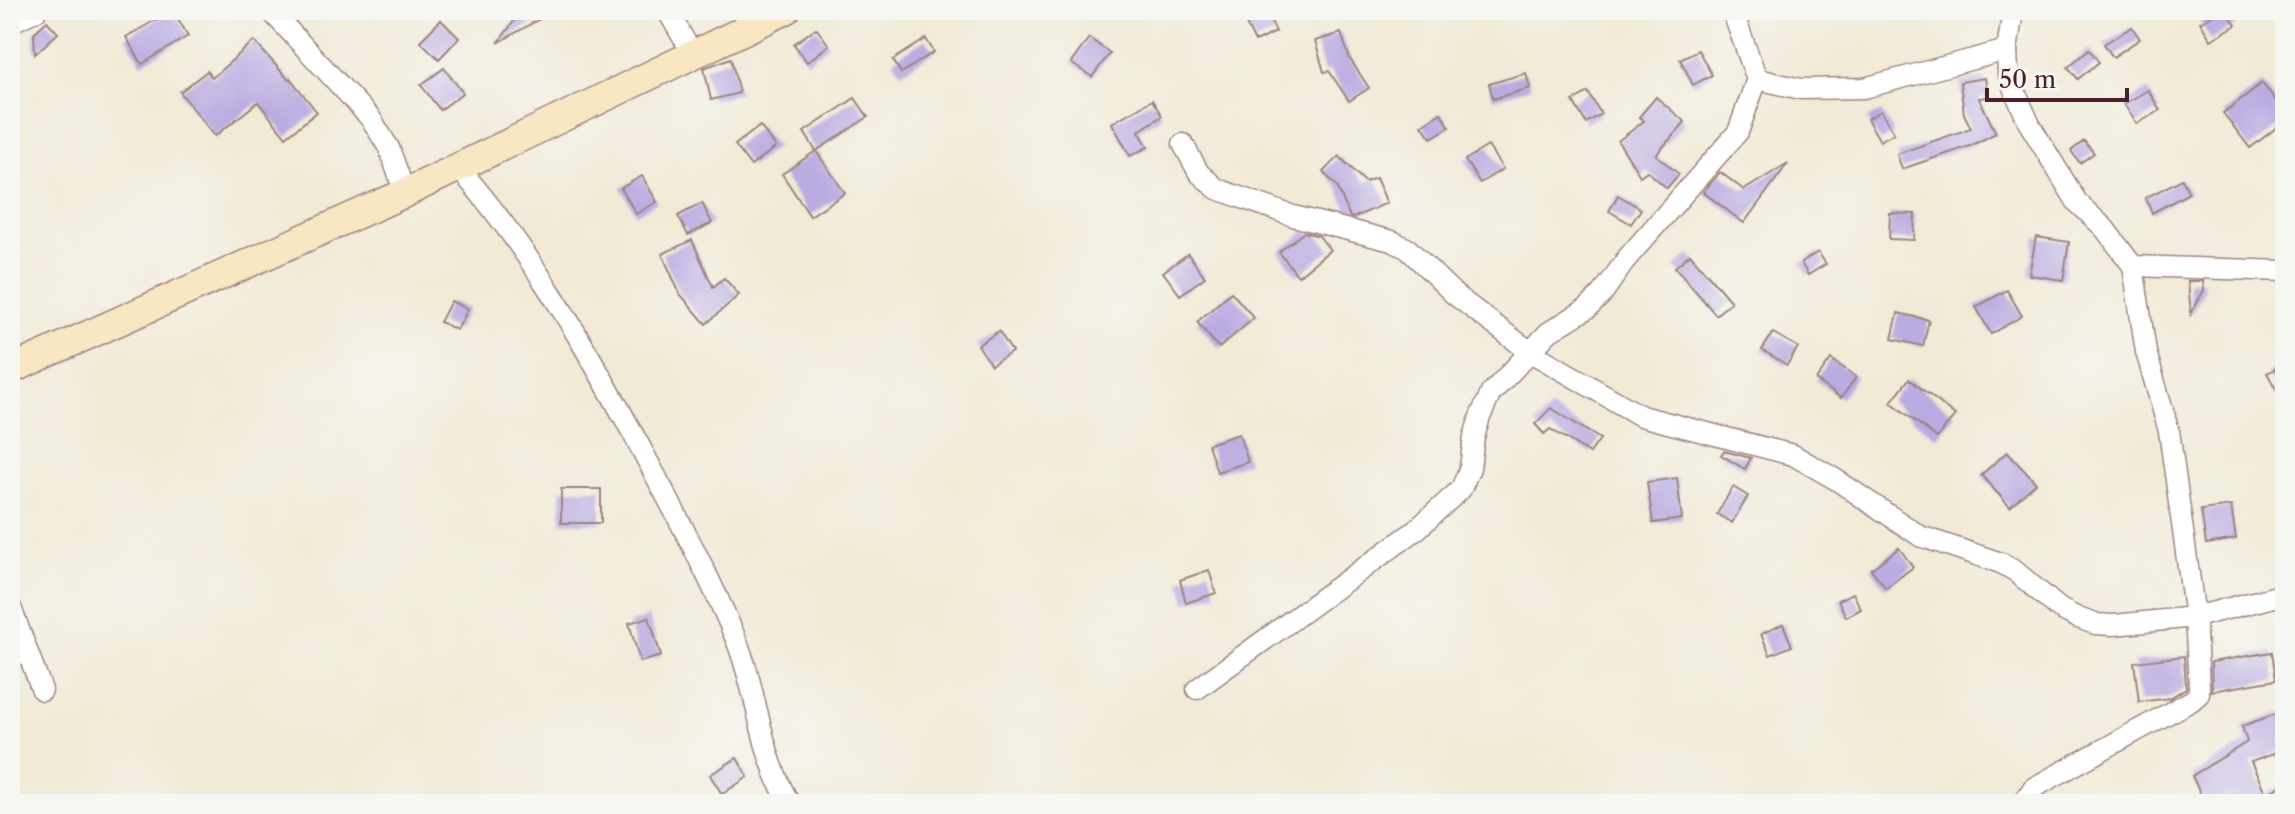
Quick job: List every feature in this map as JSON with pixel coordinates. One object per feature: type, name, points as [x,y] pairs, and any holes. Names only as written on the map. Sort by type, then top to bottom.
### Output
[{"type":"street","points":[[10,23],[37,10]]},
{"type":"street","points":[[270,10],[371,119],[389,148],[405,193]]},
{"type":"street","points":[[667,10],[692,53]]},
{"type":"street","points":[[10,370],[405,193],[786,10]]},
{"type":"street","points":[[1197,689],[1368,566],[1447,503],[1467,478],[1474,437],[1491,393],[1549,332],[1588,308],[1602,294],[1628,257],[1738,132],[1757,79],[1732,10]]},
{"type":"street","points":[[2013,10],[2007,50],[2008,73],[2030,125],[2077,202],[2105,229],[2133,266],[2146,352],[2169,431],[2195,617],[2199,694],[2033,788],[2023,804]]},
{"type":"street","points":[[1757,79],[1801,89],[1864,88],[2007,50]]},
{"type":"street","points":[[1183,144],[1199,173],[1217,189],[1293,216],[1392,241],[1408,249],[1455,295],[1529,351],[1641,416],[1793,455],[1920,536],[2001,563],[2015,571],[2060,609],[2078,618],[2095,624],[2114,625],[2195,617],[2285,594]]},
{"type":"street","points":[[457,166],[513,234],[544,280],[602,377],[655,475],[737,641],[762,737],[790,804]]},
{"type":"street","points":[[2133,266],[2285,271]]},
{"type":"street","points":[[10,605],[42,690]]},
{"type":"building","points":[[173,10],[188,36],[142,64],[126,37]]},
{"type":"building","points":[[513,10],[555,10],[498,43],[517,17]]},
{"type":"building","points":[[1239,10],[1266,10],[1276,32],[1255,42]]},
{"type":"building","points":[[2220,10],[2226,10],[2236,25],[2211,40],[2200,22]]},
{"type":"building","points":[[441,20],[459,38],[439,59],[420,41]]},
{"type":"building","points":[[47,21],[58,33],[35,54],[34,33]]},
{"type":"building","points":[[2132,27],[2140,39],[2113,57],[2104,44]]},
{"type":"building","points":[[816,28],[829,45],[807,62],[794,44]]},
{"type":"building","points":[[1341,33],[1350,59],[1369,88],[1349,101],[1329,71],[1324,72],[1315,41]]},
{"type":"building","points":[[1089,38],[1110,53],[1092,77],[1071,63]]},
{"type":"building","points":[[926,39],[934,52],[901,73],[893,60]]},
{"type":"building","points":[[254,41],[317,112],[286,137],[258,102],[215,136],[180,92],[207,71],[212,78]]},
{"type":"building","points":[[2089,49],[2099,62],[2078,79],[2068,67]]},
{"type":"building","points":[[1698,50],[1712,75],[1693,85],[1680,59]]},
{"type":"building","points":[[731,58],[739,93],[711,100],[704,68]]},
{"type":"building","points":[[444,68],[463,93],[440,110],[421,85]]},
{"type":"building","points":[[1526,73],[1530,88],[1493,99],[1489,84]]},
{"type":"building","points":[[1985,78],[1988,97],[1979,98],[1996,133],[1970,146],[1902,169],[1897,154],[1971,128],[1964,114],[1960,82]]},
{"type":"building","points":[[2262,83],[2285,112],[2285,121],[2250,148],[2223,113]]},
{"type":"building","points":[[2148,90],[2160,110],[2137,124],[2124,104]]},
{"type":"building","points":[[1588,92],[1601,114],[1586,123],[1573,101]]},
{"type":"building","points":[[1656,97],[1685,122],[1656,155],[1679,174],[1667,188],[1647,171],[1640,176],[1618,141],[1644,121],[1639,117]]},
{"type":"building","points":[[855,98],[868,117],[816,151],[804,132]]},
{"type":"building","points":[[1152,100],[1162,116],[1139,131],[1148,147],[1130,156],[1112,123]]},
{"type":"building","points":[[1881,111],[1894,133],[1880,141],[1867,119]]},
{"type":"building","points":[[1441,113],[1450,127],[1431,138],[1422,125]]},
{"type":"building","points":[[760,126],[776,147],[751,166],[735,145]]},
{"type":"building","points":[[2084,141],[2094,153],[2080,163],[2071,151]]},
{"type":"building","points":[[1488,146],[1503,169],[1480,183],[1465,160]]},
{"type":"building","points":[[816,151],[845,193],[810,216],[782,174]]},
{"type":"building","points":[[1339,156],[1365,182],[1376,178],[1387,203],[1350,217],[1337,186],[1323,172]]},
{"type":"building","points":[[1788,163],[1744,223],[1703,192],[1720,172],[1744,190]]},
{"type":"building","points":[[642,176],[657,202],[636,214],[621,188]]},
{"type":"building","points":[[2182,179],[2189,193],[2152,213],[2145,198]]},
{"type":"building","points":[[1618,195],[1641,209],[1631,224],[1609,211]]},
{"type":"building","points":[[702,203],[712,223],[688,235],[678,216]]},
{"type":"building","points":[[1890,213],[1915,214],[1914,240],[1889,239]]},
{"type":"building","points":[[1304,232],[1319,236],[1330,250],[1298,276],[1279,252]]},
{"type":"building","points":[[2036,237],[2069,242],[2063,280],[2029,275]]},
{"type":"building","points":[[692,240],[713,287],[724,278],[739,295],[706,324],[680,294],[662,254]]},
{"type":"building","points":[[1818,252],[1826,264],[1808,275],[1801,263]]},
{"type":"building","points":[[1188,254],[1205,277],[1180,295],[1163,272]]},
{"type":"building","points":[[1690,254],[1731,302],[1716,315],[1675,267]]},
{"type":"building","points":[[2188,281],[2203,281],[2204,290],[2191,314]]},
{"type":"building","points":[[2007,290],[2022,316],[1991,334],[1976,307]]},
{"type":"building","points":[[1231,292],[1254,318],[1219,348],[1197,322]]},
{"type":"building","points":[[451,301],[468,309],[457,330],[440,322]]},
{"type":"building","points":[[1898,313],[1929,320],[1923,346],[1892,339]]},
{"type":"building","points":[[999,331],[1012,352],[991,365],[978,345]]},
{"type":"building","points":[[1773,333],[1798,347],[1787,365],[1762,350]]},
{"type":"building","points":[[1831,359],[1856,377],[1841,398],[1816,380]]},
{"type":"building","points":[[2285,364],[2285,404],[2267,373]]},
{"type":"building","points":[[1909,379],[1955,415],[1937,438],[1891,402]]},
{"type":"building","points":[[1551,408],[1600,439],[1590,453],[1550,429],[1544,434],[1535,424]]},
{"type":"building","points":[[1239,434],[1248,462],[1217,472],[1208,444]]},
{"type":"building","points":[[1724,451],[1751,458],[1745,469],[1721,455]]},
{"type":"building","points":[[2007,452],[2036,483],[2010,507],[1981,475]]},
{"type":"building","points":[[1677,478],[1682,519],[1653,523],[1647,482]]},
{"type":"building","points":[[1733,487],[1748,496],[1732,523],[1717,514]]},
{"type":"building","points":[[561,489],[601,489],[601,523],[561,523]]},
{"type":"building","points":[[2231,506],[2236,539],[2206,544],[2201,510]]},
{"type":"building","points":[[1899,548],[1913,567],[1886,588],[1871,569]]},
{"type":"building","points":[[1209,570],[1216,593],[1186,603],[1180,580]]},
{"type":"building","points":[[1853,593],[1861,609],[1846,617],[1838,600]]},
{"type":"building","points":[[649,617],[661,656],[640,662],[629,623]]},
{"type":"building","points":[[1783,624],[1792,646],[1770,655],[1761,634]]},
{"type":"building","points":[[2272,652],[2276,680],[2212,691],[2211,662]]},
{"type":"building","points":[[2184,656],[2186,688],[2170,698],[2139,702],[2134,662]]},
{"type":"building","points":[[2285,711],[2285,750],[2251,762],[2266,794],[2285,784],[2285,804],[2205,804],[2192,776],[2247,742],[2242,726]]},
{"type":"building","points":[[737,758],[748,777],[722,794],[710,775]]}]
